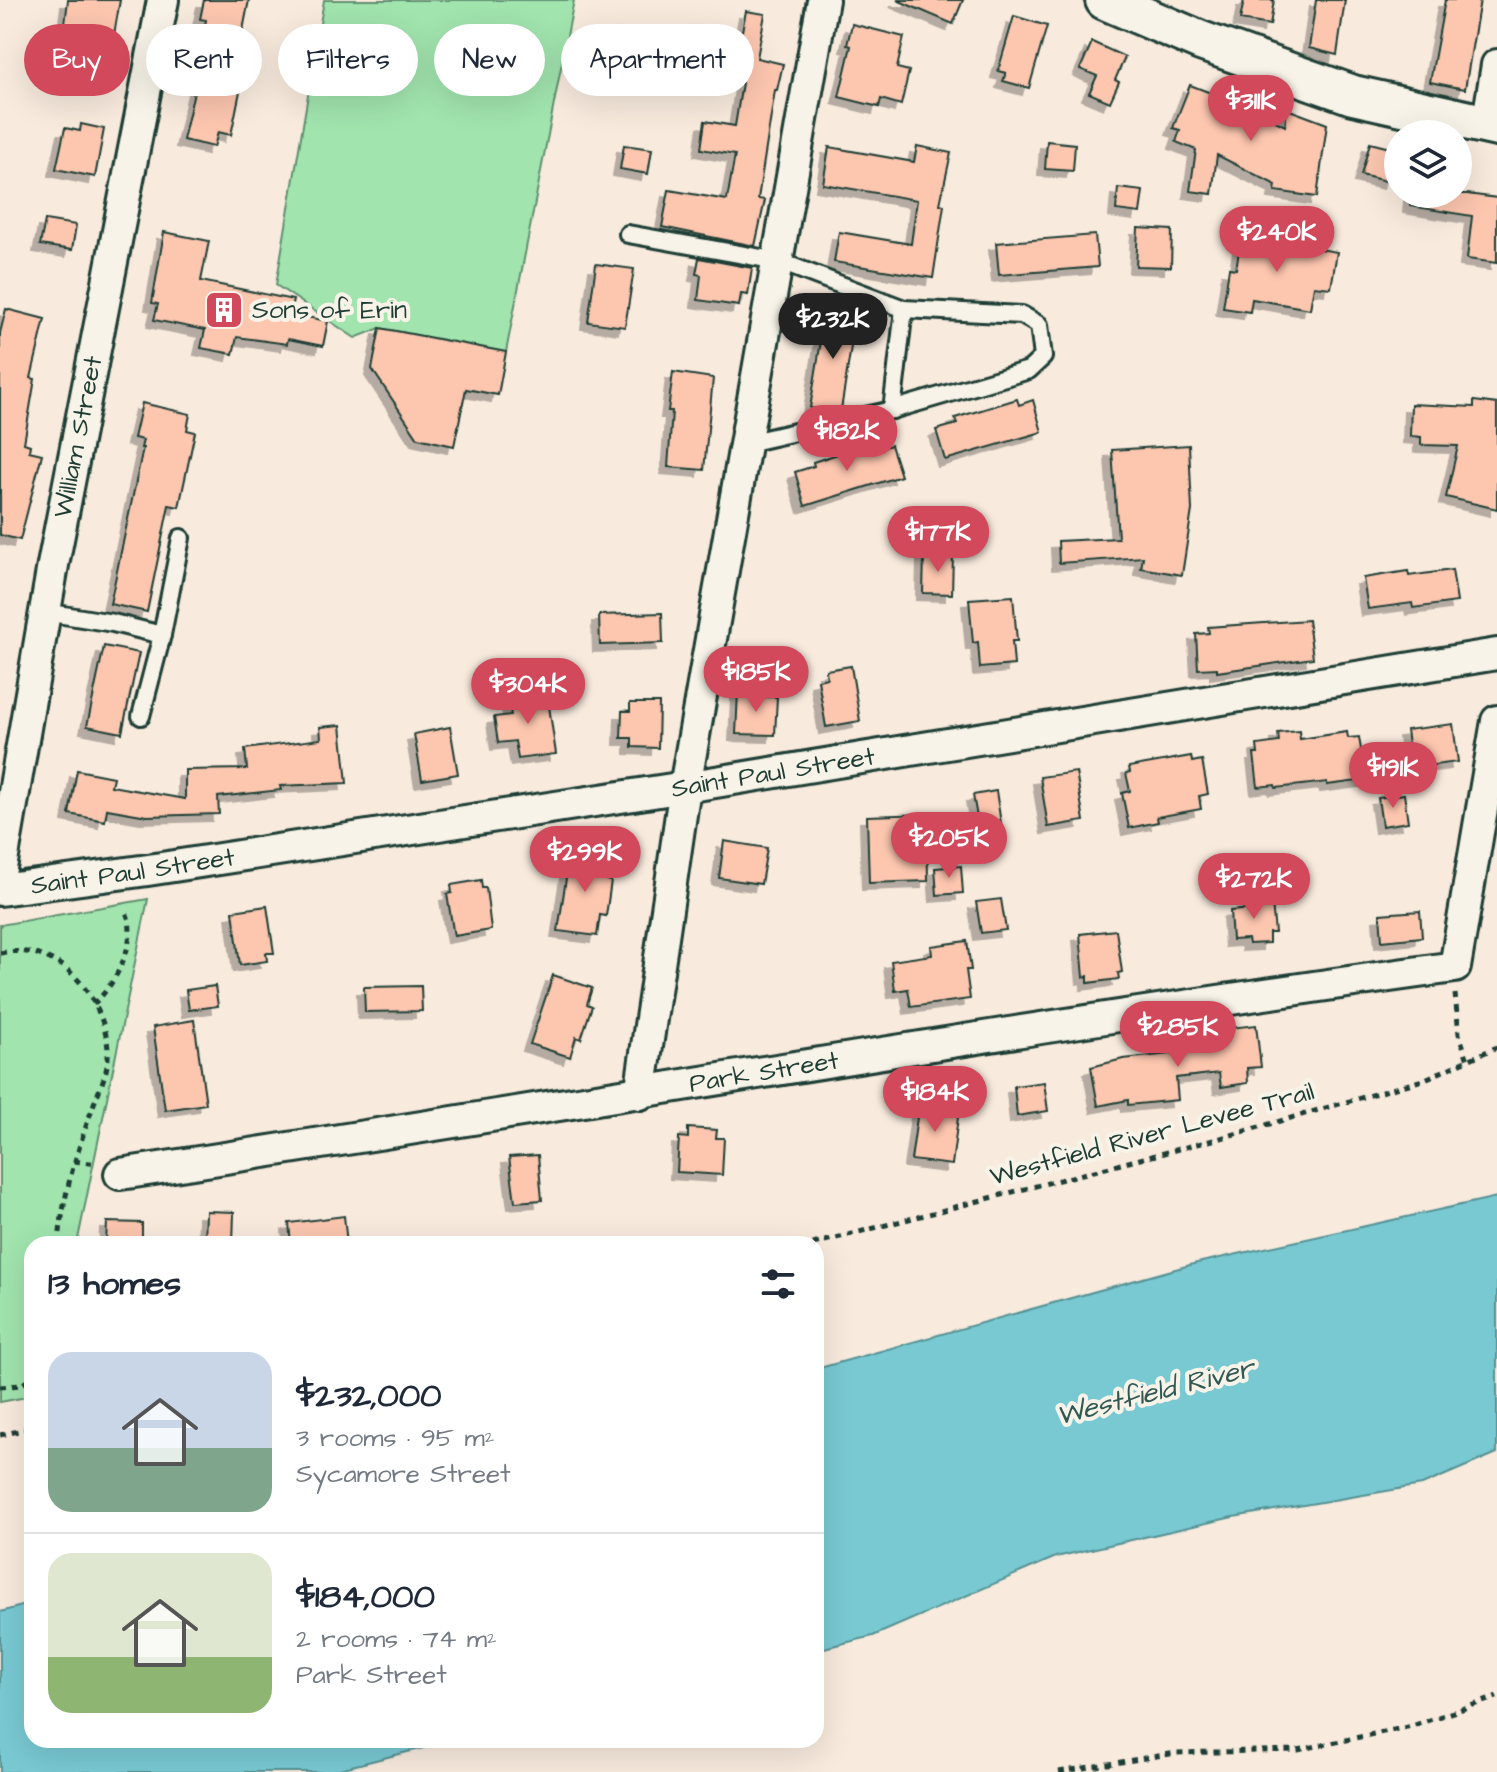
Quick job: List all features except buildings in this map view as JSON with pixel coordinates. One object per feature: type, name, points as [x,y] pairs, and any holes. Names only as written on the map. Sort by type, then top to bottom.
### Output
[{"type":"street","name":"William Street","points":[[0,874],[45,612],[163,0]]},
{"type":"street","points":[[640,1094],[685,787],[823,0]]},
{"type":"street","points":[[1105,0],[1201,41],[1353,95],[1492,126],[1497,65]]},
{"type":"street","name":"Saint Paul Street","points":[[0,890],[164,868],[685,787],[1497,654]]},
{"type":"street","points":[[1455,967],[1497,721]]},
{"type":"street","name":"Park Street","points":[[120,1174],[1269,993],[1455,967]]},
{"type":"lane","points":[[628,234],[778,261],[904,309],[1022,315],[1039,325],[1043,357],[1029,370],[892,410],[747,443]]},
{"type":"lane","points":[[892,410],[904,309]]},
{"type":"lane","points":[[141,716],[162,635],[181,538]]},
{"type":"lane","points":[[45,612],[162,635]]},
{"type":"path","points":[[93,1004],[106,994],[122,966],[129,937],[129,917],[124,909]]},
{"type":"path","points":[[0,953],[21,950],[51,959],[71,973],[100,1015],[109,1056],[101,1088],[73,1165],[60,1236]]},
{"type":"path","points":[[1455,967],[1455,1006],[1459,1034],[1468,1060]]},
{"type":"path","name":"Westfield River Levee Trail","points":[[824,1241],[1236,1134],[1423,1080],[1497,1047]]},
{"type":"path","points":[[0,1387],[24,1383]]},
{"type":"path","points":[[0,1435],[24,1430]]},
{"type":"path","points":[[1059,1772],[1176,1753],[1298,1750],[1412,1726],[1497,1697]]},
{"type":"green space","points":[[324,0],[574,0],[569,24],[561,24],[561,67],[506,352],[380,328],[355,338],[276,285],[308,96],[418,96],[418,24],[320,24]]},
{"type":"green space","points":[[148,899],[79,1236],[24,1236],[24,1398],[0,1402],[0,925]]},
{"type":"water","name":"Westfield River","points":[[1497,1197],[1497,1453],[1422,1485],[1233,1517],[1056,1557],[873,1636],[824,1648],[824,1367],[1197,1263]]},
{"type":"water","points":[[24,1605],[24,1748],[423,1748],[328,1772],[0,1772],[0,1612]]},
{"type":"place","name":"Sons of Erin","points":[[224,310]]}]
